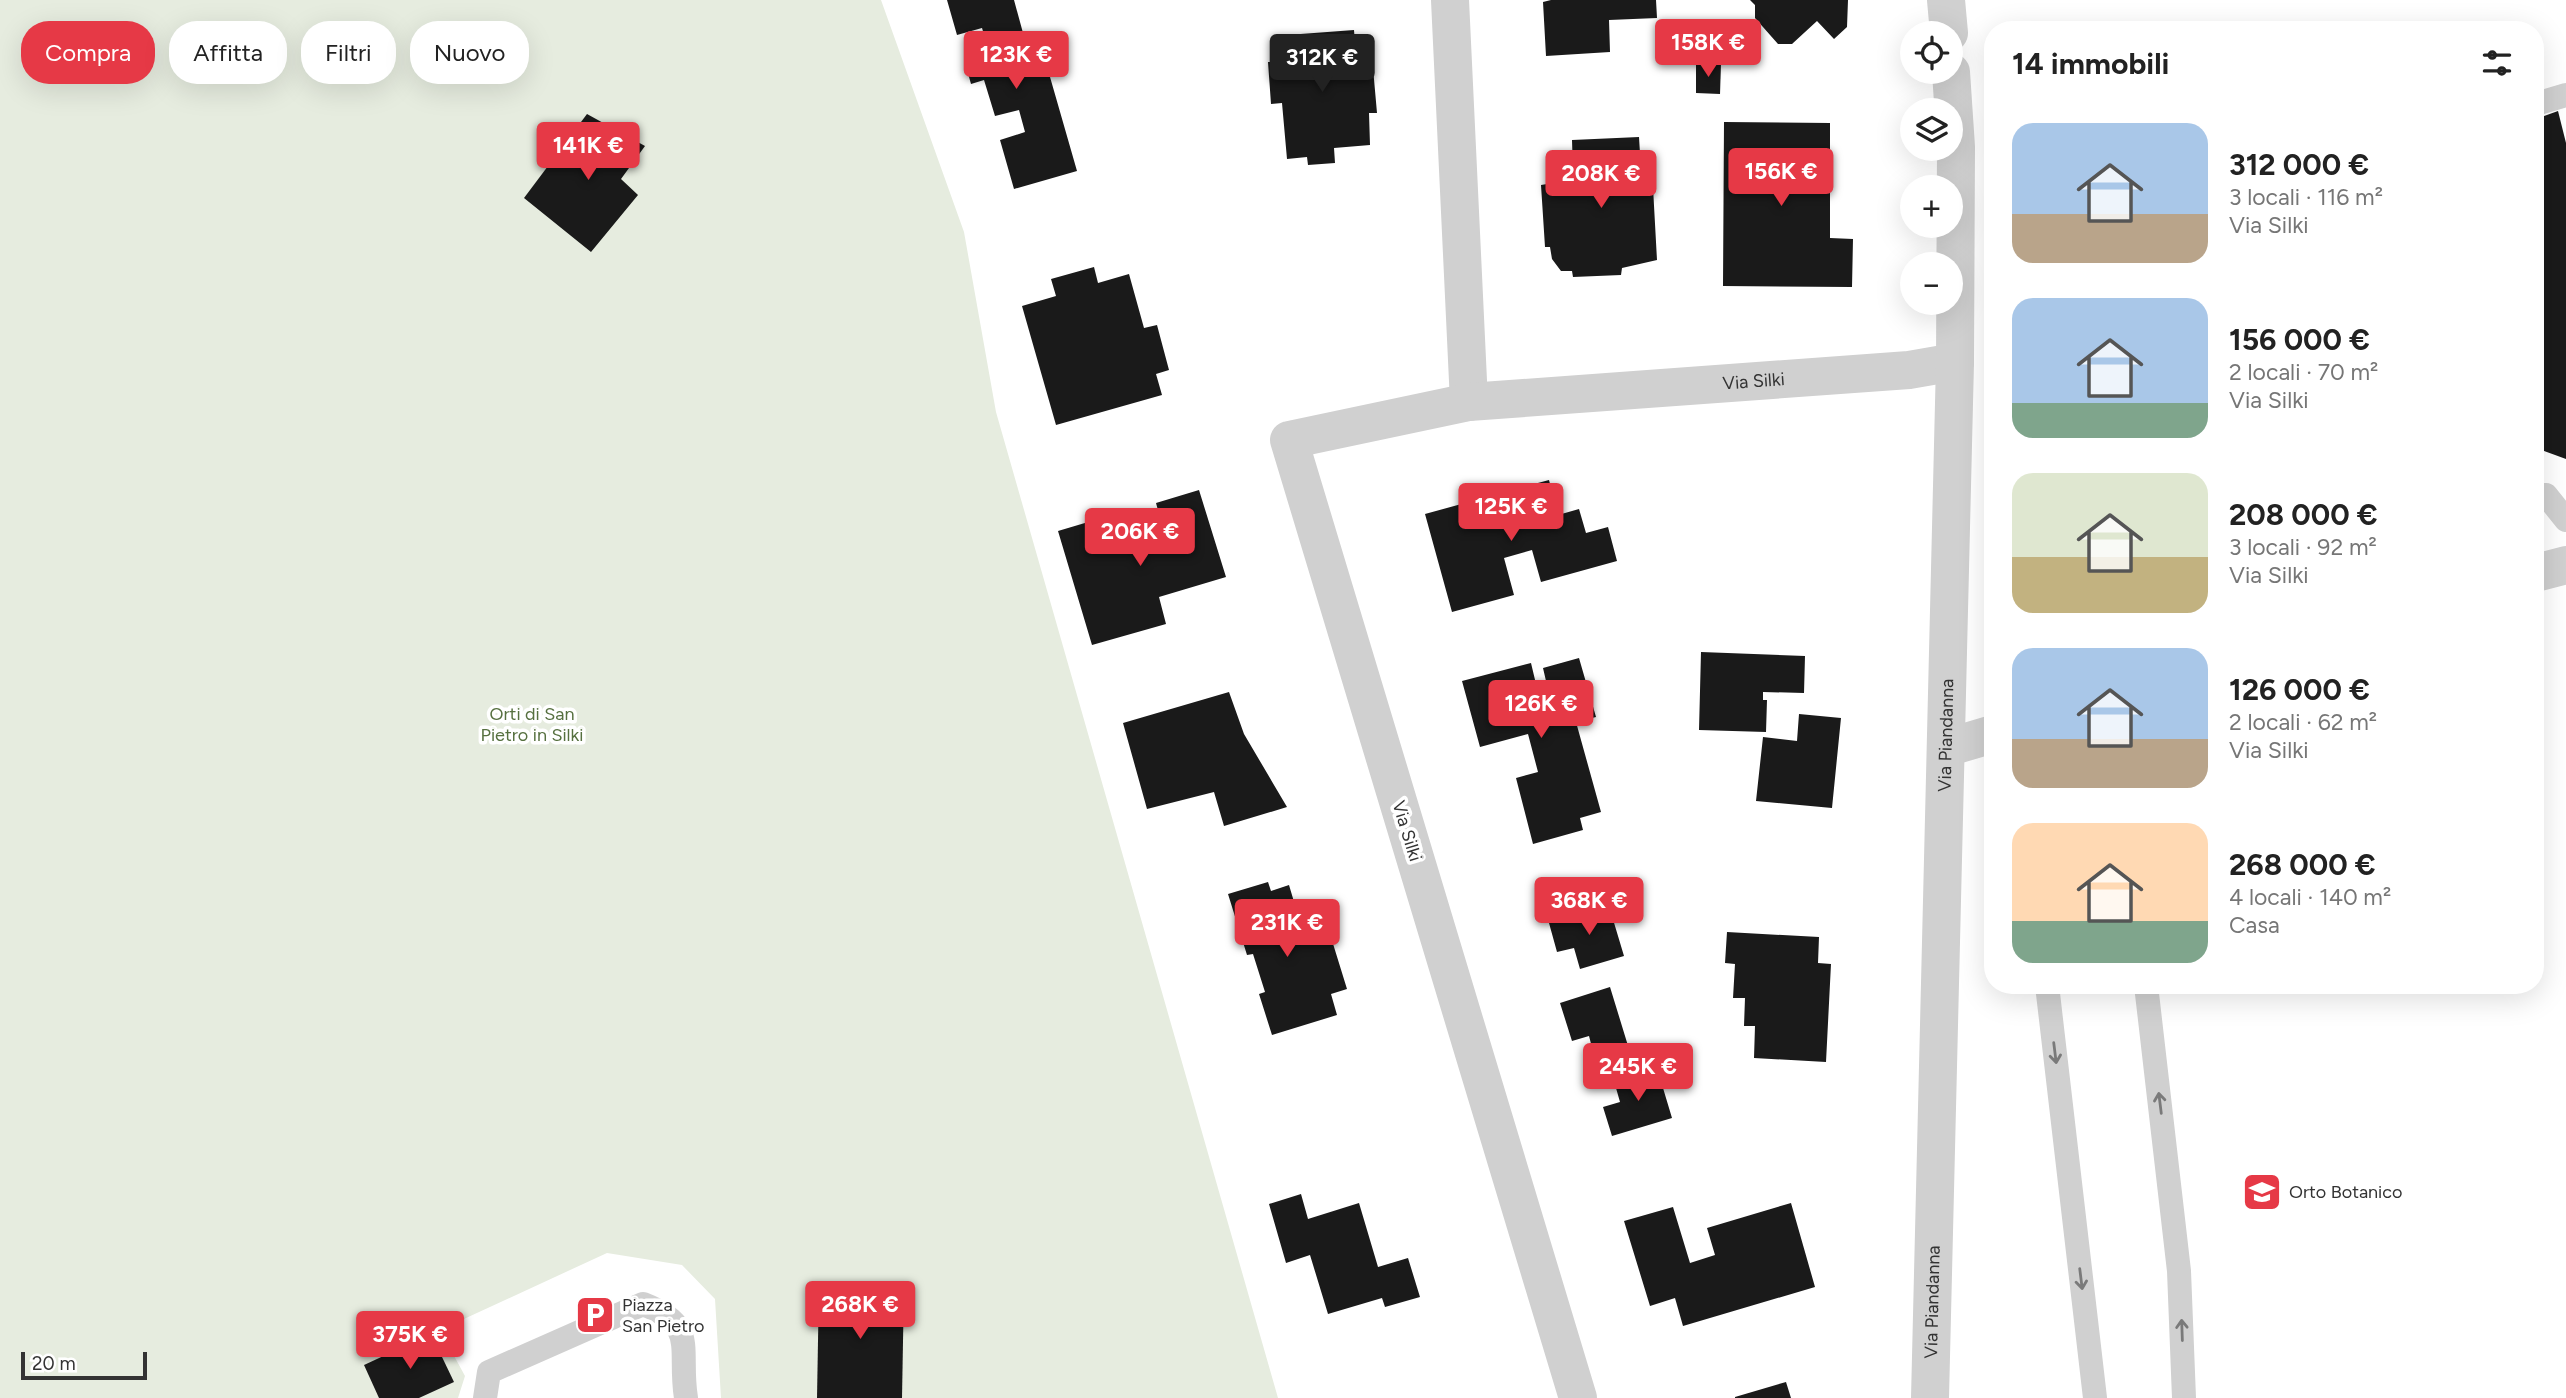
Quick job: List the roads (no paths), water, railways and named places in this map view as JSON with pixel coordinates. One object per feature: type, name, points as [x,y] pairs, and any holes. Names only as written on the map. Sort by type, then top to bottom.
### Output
[{"type":"street","points":[[1450,0],[1469,402]]},
{"type":"street","points":[[1947,0],[1948,21]]},
{"type":"street","name":"Via Piandanna","points":[[1930,1398],[1955,362],[1956,147],[1952,84]]},
{"type":"street","name":"Via Silki","points":[[1578,1398],[1289,440],[1469,402],[1909,370],[1955,362]]},
{"type":"street","points":[[2544,571],[2566,565]]},
{"type":"street","points":[[1946,748],[1984,737]]},
{"type":"lane","points":[[2544,102],[2566,95]]},
{"type":"lane","points":[[2544,495],[2566,520]]},
{"type":"lane","points":[[2048,994],[2095,1398]]},
{"type":"lane","points":[[2147,994],[2179,1271],[2185,1398]]},
{"type":"lane","points":[[485,1398],[489,1371],[643,1304],[667,1314],[681,1329],[687,1398]]},
{"type":"place","name":"Orto Botanico","points":[[2262,1192]]},
{"type":"place","name":"Piazza San Pietro","points":[[595,1315]]},
{"type":"park label","name":"Orti di San Pietro in Silki","points":[[532,724]]}]
